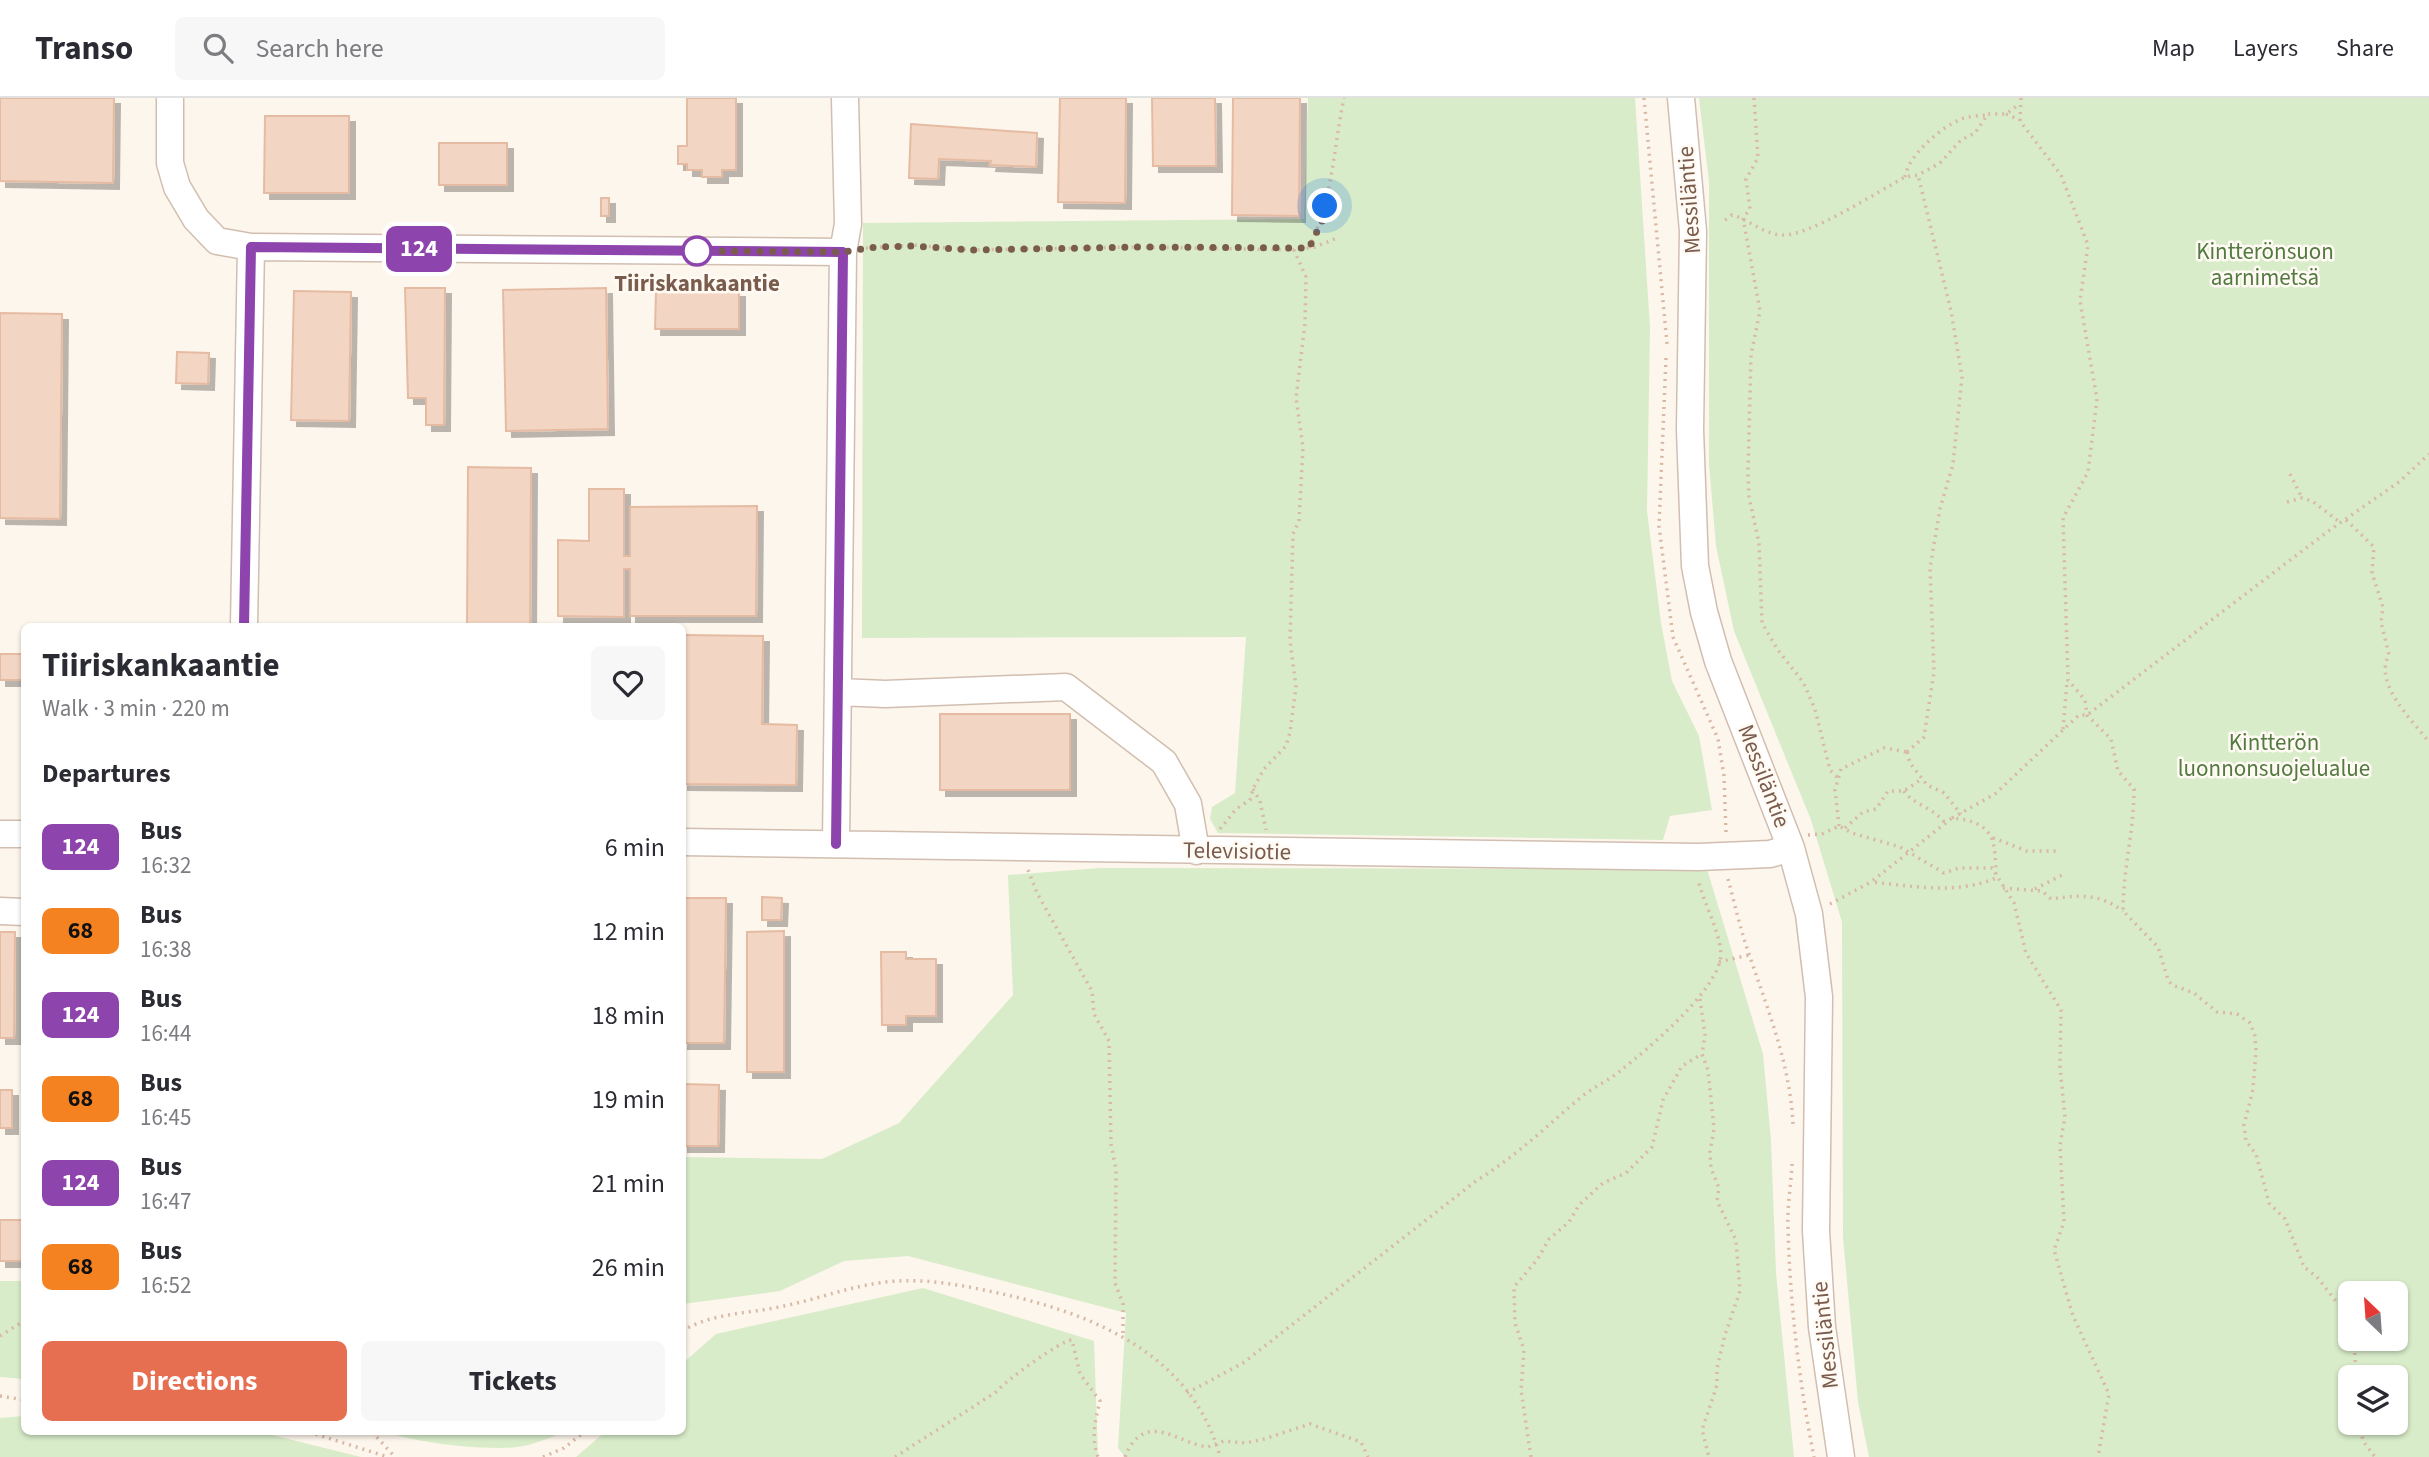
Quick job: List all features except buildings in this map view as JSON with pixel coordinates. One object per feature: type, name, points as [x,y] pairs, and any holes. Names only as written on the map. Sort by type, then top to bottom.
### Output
[{"type":"street","points":[[170,98],[170,163],[177,187],[196,219],[217,241],[251,247],[843,252]]},
{"type":"street","points":[[836,844],[843,252],[848,224],[845,98]]},
{"type":"street","name":"Messiläntie","points":[[1681,98],[1693,231],[1690,430],[1695,566],[1718,661],[1790,844],[1809,914],[1819,997],[1816,1231],[1822,1327],[1841,1457]]},
{"type":"street","points":[[244,623],[251,247]]},
{"type":"street","points":[[839,692],[885,694],[1066,687],[1164,762],[1188,804],[1205,851]]},
{"type":"street","points":[[0,834],[21,834]]},
{"type":"street","name":"Televisiotie","points":[[686,842],[1698,857],[1770,854],[1790,844]]},
{"type":"street","points":[[0,911],[21,912]]},
{"type":"path","points":[[1309,248],[1324,217],[1344,98]]},
{"type":"path","points":[[1644,98],[1667,349],[1659,526],[1673,637],[1718,739],[1724,776],[1728,878],[1749,955],[1779,1036],[1791,1092],[1793,1127]]},
{"type":"path","points":[[1754,98],[1758,158],[1746,179],[1750,209],[1743,218],[1760,311],[1751,355],[1748,472],[1749,497],[1759,542],[1762,623],[1803,682],[1825,741],[1830,771],[1838,778]]},
{"type":"path","points":[[2006,114],[2018,105],[2021,98]]},
{"type":"path","points":[[2018,105],[2020,121]]},
{"type":"path","points":[[1905,177],[1906,167],[1915,157],[1959,120],[1988,114],[2006,114],[2020,121],[2061,174],[2088,245],[2080,301],[2097,399],[2088,472],[2063,518],[2068,680],[2063,729]]},
{"type":"path","points":[[1725,220],[1732,215],[1743,218],[1765,232],[1785,236],[1828,219],[1905,177],[1918,175],[1940,163],[1961,140],[1975,133],[1988,114]]},
{"type":"path","points":[[1908,752],[1924,737],[1934,672],[1930,568],[1940,509],[1953,464],[1962,377],[1951,311],[1918,175]]},
{"type":"path","points":[[843,252],[876,247],[914,246],[971,250],[1128,247],[1294,250],[1309,248],[1337,238]]},
{"type":"path","points":[[1205,851],[1224,822],[1236,809],[1250,800],[1253,789],[1286,746],[1295,705],[1296,687],[1290,641],[1293,534],[1299,521],[1303,447],[1296,398],[1305,323],[1306,277],[1294,250]]},
{"type":"path","points":[[1809,914],[1871,882],[1945,822],[1995,794],[2079,715],[2087,715],[2399,482],[2429,454]]},
{"type":"path","points":[[2290,474],[2302,498]]},
{"type":"path","points":[[2287,502],[2302,498],[2312,501],[2341,523]]},
{"type":"path","points":[[2346,520],[2374,547],[2372,573],[2383,607],[2381,622],[2389,655],[2383,666],[2386,685],[2429,742]]},
{"type":"path","points":[[2068,680],[2085,700],[2087,715],[2111,739],[2118,771],[2134,789],[2134,820],[2126,865],[2123,911]]},
{"type":"path","points":[[1839,826],[1835,790],[1841,769],[1884,748],[1908,752]]},
{"type":"path","points":[[1908,752],[1910,763],[1927,785],[1944,793],[1961,814]]},
{"type":"path","points":[[1845,828],[1863,813],[1876,809],[1888,790],[1904,791],[1923,778]]},
{"type":"path","points":[[1253,789],[1260,801],[1274,852]]},
{"type":"path","points":[[1904,791],[1907,796],[1938,813],[1945,822]]},
{"type":"path","points":[[1952,818],[1973,821],[1991,836],[2027,850],[2057,851]]},
{"type":"path","points":[[1790,844],[1839,826],[1852,834],[1900,846],[1944,873],[1959,868],[1992,869],[2014,903],[2026,953],[2062,1010],[2060,1067],[2064,1117],[2060,1145],[2064,1222],[2054,1250],[2073,1316],[2109,1394],[2098,1457]]},
{"type":"path","points":[[1991,836],[1996,848],[1996,878]]},
{"type":"path","points":[[1026,848],[1025,862],[1037,893],[1092,991],[1094,1014],[1109,1041],[1111,1143],[1115,1170],[1115,1283],[1123,1304],[1123,1335]]},
{"type":"path","points":[[1187,1393],[1243,1363],[1476,1181],[1508,1161],[1583,1096],[1620,1072],[1700,998],[1719,962],[1721,945],[1705,908],[1697,875],[1698,857]]},
{"type":"path","points":[[2033,890],[2066,873]]},
{"type":"path","points":[[1871,882],[1966,888],[1996,878]]},
{"type":"path","points":[[2003,888],[2042,891],[2051,899],[2086,894],[2110,901],[2158,947],[2168,981],[2172,985],[2194,993],[2217,1012],[2237,1014],[2250,1023],[2255,1036],[2256,1052],[2253,1089],[2244,1125],[2246,1141],[2256,1154],[2269,1203],[2285,1219],[2304,1267],[2317,1277],[2338,1304]]},
{"type":"path","points":[[1719,962],[1749,955]]},
{"type":"path","points":[[1700,998],[1705,1035],[1702,1054],[1708,1070],[1714,1129],[1710,1152],[1711,1168],[1719,1188],[1717,1201],[1736,1240],[1740,1291],[1725,1335],[1717,1367],[1717,1385],[1702,1430],[1709,1457]]},
{"type":"path","points":[[1531,1457],[1521,1390],[1524,1350],[1515,1323],[1514,1287],[1537,1260],[1549,1239],[1569,1223],[1579,1205],[1603,1183],[1626,1173],[1652,1147],[1664,1100],[1682,1066],[1702,1054]]},
{"type":"path","points":[[1792,1162],[1788,1225],[1791,1281],[1805,1415],[1814,1457]]},
{"type":"path","points":[[686,1329],[703,1318],[783,1306],[863,1284],[901,1280],[963,1286],[1036,1301],[1123,1335],[1166,1370],[1187,1393],[1217,1446],[1220,1457]]},
{"type":"path","points":[[0,1336],[21,1323]]},
{"type":"path","points":[[895,1457],[996,1392],[1002,1384],[1032,1366],[1055,1346],[1072,1340],[1080,1374],[1100,1401],[1093,1425],[1093,1445],[1098,1457]]},
{"type":"path","points":[[0,1396],[21,1400]]},
{"type":"path","points":[[1125,1457],[1136,1440],[1154,1431],[1176,1435],[1202,1447],[1217,1446],[1224,1441],[1246,1443],[1310,1424],[1360,1441],[1368,1457]]},
{"type":"path","points":[[318,1435],[388,1457]]},
{"type":"path","points":[[376,1435],[384,1441],[395,1457]]},
{"type":"path","points":[[543,1457],[564,1448],[580,1435]]},
{"type":"path","points":[[2362,1435],[2363,1441],[2375,1457]]},
{"type":"green space","points":[[1308,98],[1635,98],[1650,327],[1647,511],[1661,623],[1672,681],[1699,736],[1712,810],[1670,816],[1663,840],[1218,833],[1210,819],[1212,807],[1235,793],[1246,637],[862,638],[863,223],[1304,219]]},
{"type":"green space","points":[[1699,98],[2429,98],[2429,1457],[1869,1457],[1858,1402],[1843,1237],[1842,922],[1811,820],[1734,631],[1716,546],[1709,464],[1709,182]]},
{"type":"green space","points":[[1100,868],[1707,869],[1763,1054],[1771,1140],[1776,1273],[1794,1457],[1125,1457],[1118,1448],[1126,1313],[908,1256],[844,1261],[780,1291],[686,1304],[686,1157],[822,1159],[899,1123],[1013,995],[1008,875]]},
{"type":"green space","points":[[0,1281],[21,1281],[21,1379],[0,1377]]},
{"type":"green space","points":[[923,1288],[1094,1341],[1098,1457],[576,1457],[602,1435],[686,1435],[686,1360],[716,1334]]},
{"type":"green space","points":[[21,1416],[21,1435],[272,1435],[361,1457],[0,1457],[0,1418]]},
{"type":"green space","points":[[396,1435],[558,1435],[511,1448],[435,1443]]},
{"type":"bus line","name":"124","points":[[244,623],[251,247],[843,252],[836,844]]},
{"type":"place","name":"Tiiriskankaantie","points":[[697,251]]},
{"type":"route","points":[[697,251],[843,252],[876,247],[914,246],[971,250],[1139,247],[1294,250],[1309,248],[1324,217],[1325,206]]},
{"type":"park label","name":"Kintterönsuon aarnimetsä","points":[[2265,264]]},
{"type":"park label","name":"Kintterön luonnonsuojelualue","points":[[2274,755]]}]
